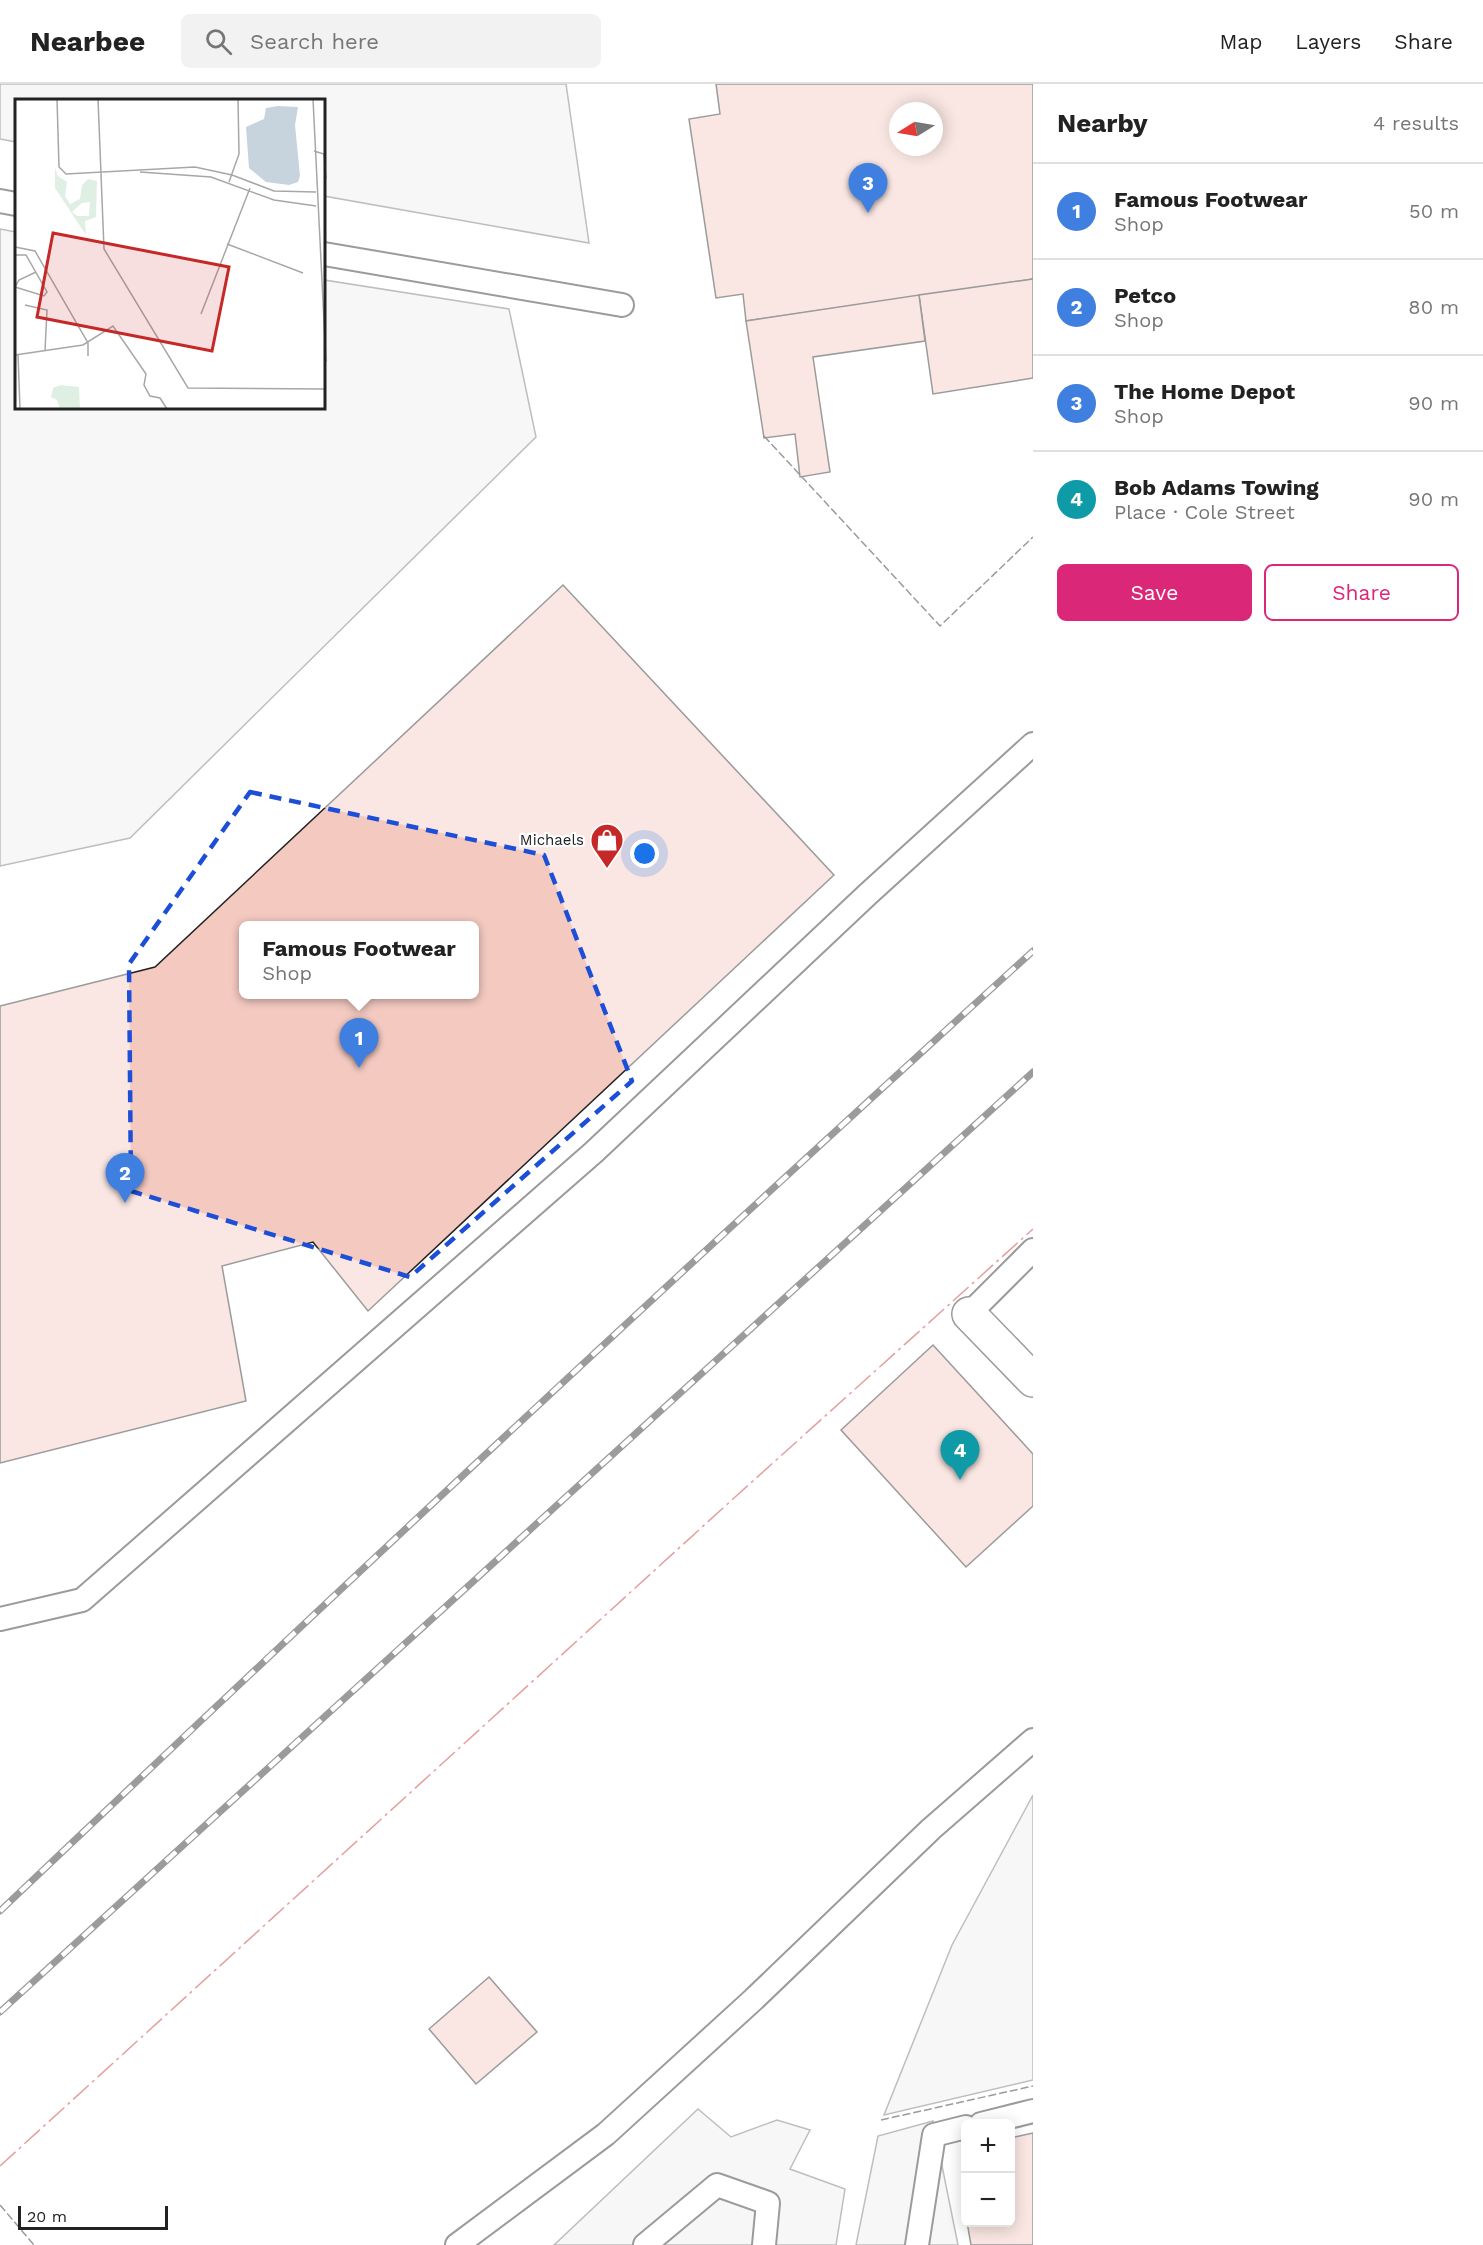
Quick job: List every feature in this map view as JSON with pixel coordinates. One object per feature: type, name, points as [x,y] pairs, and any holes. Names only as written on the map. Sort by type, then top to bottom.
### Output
[{"type":"street","points":[[969,1314],[1033,1380]]},
{"type":"lane","points":[[0,201],[15,204]]},
{"type":"lane","points":[[326,254],[622,305]]},
{"type":"lane","points":[[0,1619],[82,1600],[594,1152],[868,894],[1033,744]]},
{"type":"lane","points":[[969,1314],[1033,1250]]},
{"type":"lane","points":[[457,2245],[606,2134],[754,1999],[931,1829],[1033,1740]]},
{"type":"lane","points":[[1000,2119],[1033,2110]]},
{"type":"lane","points":[[917,2245],[934,2135],[961,2128]]},
{"type":"lane","points":[[645,2245],[717,2186],[768,2203],[764,2245]]},
{"type":"highlighted area","points":[[250,792],[544,855],[632,1081],[410,1277],[131,1191],[129,964]]},
{"type":"shaded area","points":[[0,84],[566,84],[589,243],[326,196],[326,99],[15,99],[15,142],[0,139]]},
{"type":"shaded area","points":[[0,229],[15,232],[15,410],[326,410],[326,280],[509,309],[536,437],[130,838],[0,866]]},
{"type":"shaded area","points":[[1033,1795],[1033,2080],[884,2115],[952,1945]]},
{"type":"shaded area","points":[[698,2109],[731,2137],[777,2120],[810,2130],[790,2169],[845,2189],[836,2245],[554,2245]]},
{"type":"shaded area","points":[[933,2121],[958,2245],[856,2245],[878,2136]]},
{"type":"building","points":[[716,84],[1033,84],[1033,279],[746,321],[743,294],[716,298],[689,119],[720,114]]},
{"type":"building","points":[[1033,279],[1033,378],[933,394],[919,295]]},
{"type":"building","points":[[919,295],[925,341],[813,357],[830,472],[800,477],[795,434],[764,438],[746,321]]},
{"type":"building","points":[[563,585],[834,875],[368,1311],[313,1242],[222,1266],[246,1401],[0,1463],[0,1006],[155,967]]},
{"type":"building","points":[[933,1345],[1033,1454],[1033,1506],[966,1567],[841,1430]]},
{"type":"building","points":[[489,1977],[537,2032],[476,2084],[429,2029]]},
{"type":"building","points":[[1033,2133],[1033,2245],[971,2245],[968,2227],[1015,2227],[1015,2137]]},
{"type":"railway","points":[[0,1911],[514,1428],[1033,951]]},
{"type":"railway","points":[[0,2012],[1033,1072]]},
{"type":"fence","points":[[764,436],[940,626],[1033,537]]},
{"type":"fence","points":[[881,2120],[1033,2086]]},
{"type":"fence","points":[[0,2205],[34,2245]]},
{"type":"power","points":[[0,2166],[1033,1229]]},
{"type":"place","name":"The Home Depot","points":[[868,213]]},
{"type":"place","name":"Michaels","points":[[607,869]]},
{"type":"place","name":"Famous Footwear","points":[[359,1068]]},
{"type":"place","name":"Petco","points":[[125,1203]]},
{"type":"place","name":"Bob Adams Towing","points":[[960,1480]]}]
